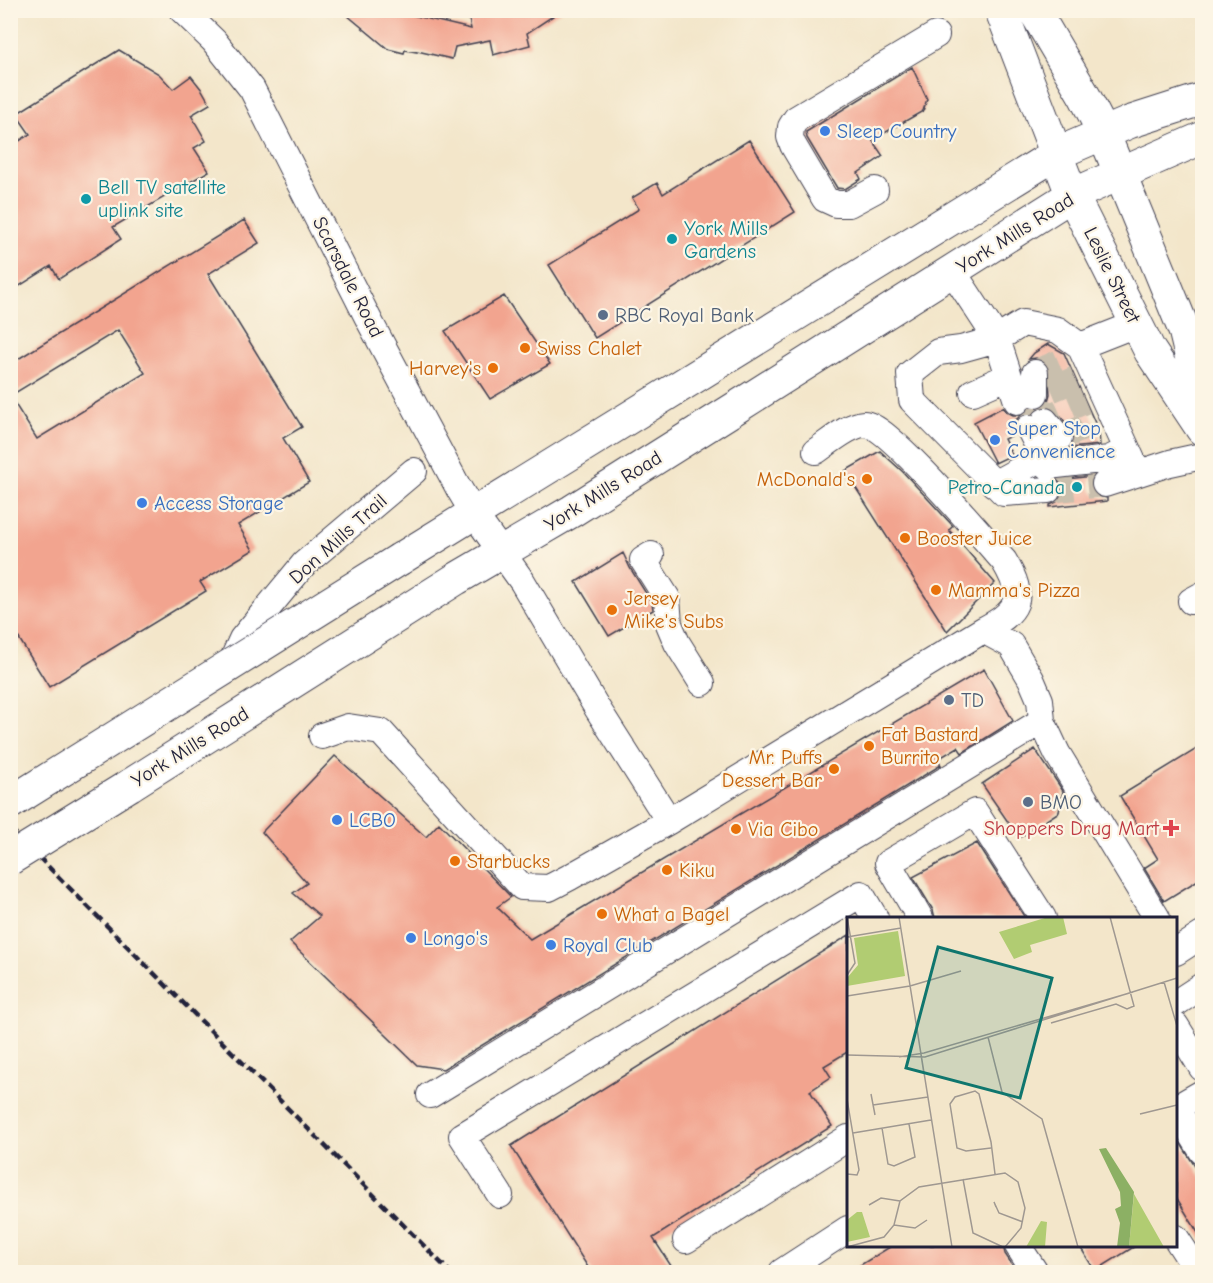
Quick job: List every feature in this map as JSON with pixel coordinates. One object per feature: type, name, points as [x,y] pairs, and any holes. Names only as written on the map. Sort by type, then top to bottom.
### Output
[{"type":"main road","name":"Leslie Street","points":[[1001,10],[1072,195],[1149,351],[1203,429]]},
{"type":"main road","points":[[1034,10],[1103,132],[1185,332],[1203,403]]},
{"type":"main road","points":[[10,803],[1056,154],[1103,132],[1203,99]]},
{"type":"main road","name":"York Mills Road","points":[[10,859],[501,552],[572,511],[1072,195],[1203,138]]},
{"type":"street","name":"Scarsdale Road","points":[[182,10],[225,53],[256,96],[440,456],[474,514],[522,581],[597,708],[669,820]]},
{"type":"street","points":[[875,190],[849,204],[837,204],[825,199],[797,155],[790,137],[790,127],[796,119],[936,35]]},
{"type":"street","points":[[953,272],[997,339],[1009,376],[1029,389]]},
{"type":"street","points":[[1048,490],[1004,494],[912,400],[910,374],[938,352],[961,349],[997,339],[1023,323],[1058,330],[1085,385],[1127,450],[1138,473]]},
{"type":"street","points":[[1085,385],[1136,324]]},
{"type":"street","points":[[972,392],[1009,376]]},
{"type":"street","points":[[322,736],[348,727],[381,732],[522,887],[549,888],[669,820],[1011,613],[1016,602],[1016,588],[1005,561],[929,476],[877,429],[867,424],[855,426],[816,451]]},
{"type":"street","points":[[994,484],[1044,436],[1048,466],[1109,459],[1127,450]]},
{"type":"street","points":[[1106,484],[1170,463],[1203,456]]},
{"type":"street","name":"Don Mills Trail","points":[[67,779],[225,676],[242,639],[304,564],[414,471]]},
{"type":"street","points":[[651,555],[644,560],[667,598],[669,624],[677,643],[702,683]]},
{"type":"street","points":[[983,630],[1011,645],[1040,700],[1042,721],[1070,775],[1156,917]]},
{"type":"street","points":[[430,1095],[1042,721]]},
{"type":"street","points":[[919,917],[888,863],[975,812],[1042,917]]},
{"type":"street","points":[[500,1195],[462,1136],[861,894],[874,917]]},
{"type":"street","points":[[1177,950],[1203,935]]},
{"type":"street","points":[[1177,1002],[1203,986]]},
{"type":"street","points":[[1177,1028],[1203,1068]]},
{"type":"street","points":[[1177,1107],[1203,1093]]},
{"type":"street","points":[[1177,1110],[1203,1150]]},
{"type":"street","points":[[686,1240],[847,1139]]},
{"type":"street","points":[[782,1272],[847,1230]]},
{"type":"street","points":[[1177,1240],[1198,1272]]},
{"type":"street","points":[[1019,1247],[1035,1272]]},
{"type":"building","points":[[341,10],[391,10],[471,29],[468,14],[484,10],[562,10],[527,33],[530,45],[493,55],[490,40],[455,47],[452,59],[417,51],[405,50],[404,53],[388,49]]},
{"type":"building","name":"Bell TV satellite uplink site","points":[[119,50],[159,74],[173,89],[191,76],[202,90],[210,104],[191,115],[206,141],[194,148],[209,171],[113,227],[121,239],[59,279],[51,266],[10,292],[10,147],[30,134],[16,114]]},
{"type":"building","points":[[912,67],[927,99],[923,111],[872,140],[883,156],[858,173],[861,179],[845,189],[837,188],[807,138],[806,132]]},
{"type":"building","name":"York Mills Gardens","points":[[749,140],[795,212],[595,338],[549,265],[639,209],[632,198],[657,183],[663,194]]},
{"type":"building","name":"Access Storage","points":[[244,220],[259,243],[208,274],[302,427],[283,438],[309,482],[238,525],[253,550],[200,582],[206,591],[49,687],[10,624],[10,364]],"holes":[[[118,330],[145,373],[37,439],[10,396]]]},
{"type":"building","points":[[504,296],[550,364],[490,399],[445,331]]},
{"type":"building","points":[[1048,344],[1064,353],[1099,432],[1100,445],[1069,448],[1074,436],[1071,429],[1056,411],[1043,406],[1050,394],[1048,366],[1042,360],[1029,359]]},
{"type":"building","points":[[1003,407],[1013,415],[1021,415],[1016,420],[1015,434],[1004,439],[1012,455],[995,463],[974,422]]},
{"type":"building","points":[[880,451],[903,472],[953,526],[949,530],[995,583],[947,631],[845,471]]},
{"type":"building","points":[[1093,476],[1090,481],[1091,489],[1095,495],[1107,498],[1107,501],[1050,507],[1062,496],[1063,488],[1059,480]]},
{"type":"building","points":[[623,553],[652,603],[653,610],[609,636],[576,582]]},
{"type":"building","points":[[984,669],[1013,721],[962,753],[958,747],[938,759],[941,765],[443,1069],[417,1065],[290,942],[320,916],[293,893],[307,883],[262,832],[335,756],[426,837],[439,823],[511,897],[497,907],[530,939]]},
{"type":"building","name":"Shoppers Drug Mart","points":[[1203,745],[1203,877],[1164,901],[1144,868],[1158,859],[1120,796]]},
{"type":"building","name":"BMO","points":[[1035,749],[1063,791],[1059,812],[1019,838],[982,784]]},
{"type":"building","points":[[977,843],[1024,917],[935,917],[933,910],[913,877]]},
{"type":"building","points":[[847,936],[847,1052],[824,1066],[831,1077],[810,1091],[832,1126],[653,1238],[675,1272],[591,1272],[511,1146]]},
{"type":"building","points":[[1177,1138],[1203,1179],[1203,1241],[1177,1199]]},
{"type":"building","points":[[890,1247],[1003,1247],[1005,1254],[1017,1272],[849,1272]]},
{"type":"building","points":[[1080,1247],[1134,1247],[1095,1271]]},
{"type":"tunnel","points":[[1035,373],[1067,359]]},
{"type":"tunnel","points":[[1024,414],[1035,409],[1043,393],[1076,379]]},
{"type":"tunnel","points":[[1035,409],[1052,415],[1085,401]]},
{"type":"tunnel","points":[[1059,438],[1095,423]]},
{"type":"tunnel","points":[[1048,490],[1105,484]]},
{"type":"railway","points":[[10,828],[450,1272]]},
{"type":"place","name":"Sleep Country","points":[[825,131]]},
{"type":"place","name":"Bell TV satellite uplink site","points":[[86,199]]},
{"type":"place","name":"York Mills Gardens","points":[[672,239]]},
{"type":"place","name":"RBC Royal Bank","points":[[603,315]]},
{"type":"place","name":"Swiss Chalet","points":[[525,348]]},
{"type":"place","name":"Harvey's","points":[[493,368]]},
{"type":"place","name":"Super Stop Convenience","points":[[995,440]]},
{"type":"place","name":"McDonald's","points":[[867,479]]},
{"type":"place","name":"Petro-Canada","points":[[1077,487]]},
{"type":"place","name":"Access Storage","points":[[142,503]]},
{"type":"place","name":"Booster Juice","points":[[905,538]]},
{"type":"place","name":"Mamma's Pizza","points":[[936,590]]},
{"type":"place","name":"Jersey Mike's Subs","points":[[612,610]]},
{"type":"place","name":"TD","points":[[949,700]]},
{"type":"place","name":"Fat Bastard Burrito","points":[[869,746]]},
{"type":"place","name":"Mr. Puffs Dessert Bar","points":[[834,769]]},
{"type":"place","name":"BMO","points":[[1028,802]]},
{"type":"place","name":"LCBO","points":[[337,820]]},
{"type":"place","name":"Shoppers Drug Mart","points":[[1171,828]]},
{"type":"place","name":"Via Cibo","points":[[736,829]]},
{"type":"place","name":"Starbucks","points":[[455,861]]},
{"type":"place","name":"Kiku","points":[[667,870]]},
{"type":"place","name":"What a Bagel","points":[[602,914]]},
{"type":"place","name":"Longo's","points":[[411,938]]},
{"type":"place","name":"Royal Club","points":[[551,945]]}]
